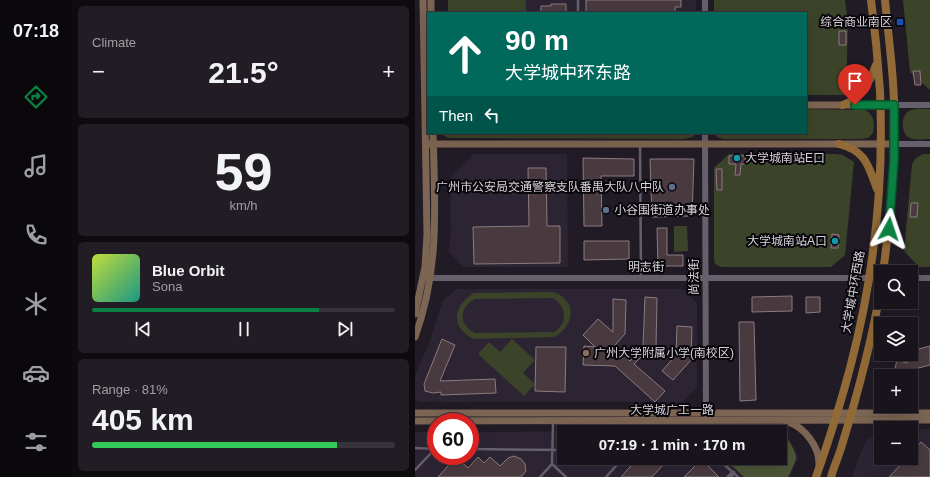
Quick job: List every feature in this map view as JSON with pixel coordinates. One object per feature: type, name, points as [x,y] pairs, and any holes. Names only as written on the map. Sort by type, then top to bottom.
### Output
[{"type":"main road","points":[[423,0],[427,105]]},
{"type":"main road","points":[[431,0],[431,12]]},
{"type":"main road","name":"大学城中环西路","points":[[817,473],[836,417],[851,363],[869,278],[875,227],[880,144],[880,105],[871,0]]},
{"type":"main road","points":[[884,265],[891,208],[894,144],[894,105],[885,0]]},
{"type":"main road","points":[[843,105],[857,98],[865,89],[877,60]]},
{"type":"main road","points":[[807,105],[894,105]]},
{"type":"main road","points":[[415,337],[425,307],[427,278],[429,134]]},
{"type":"main road","points":[[430,144],[433,134]]},
{"type":"main road","points":[[430,144],[894,144]]},
{"type":"main road","points":[[839,144],[853,149],[863,157],[868,165],[878,192]]},
{"type":"main road","points":[[415,314],[427,278]]},
{"type":"main road","points":[[831,477],[851,417],[868,351],[877,309]]},
{"type":"main road","name":"大学城广工一路","points":[[415,413],[706,417],[851,417],[930,420]]},
{"type":"main road","name":"大学城广工一路","points":[[851,417],[930,413]]},
{"type":"main road","name":"大学城广工一路","points":[[415,421],[706,417],[784,420],[836,417]]},
{"type":"main road","points":[[784,420],[797,426],[810,438],[818,456],[817,473]]},
{"type":"street","points":[[705,0],[705,12]]},
{"type":"street","points":[[894,105],[930,105]]},
{"type":"street","name":"尚法街","points":[[705,134],[706,417]]},
{"type":"street","points":[[894,144],[930,144]]},
{"type":"street","name":"明志街","points":[[427,278],[869,278]]},
{"type":"street","points":[[918,278],[930,278]]},
{"type":"lane","points":[[578,0],[578,12]]},
{"type":"lane","points":[[640,144],[641,278]]},
{"type":"lane","points":[[540,477],[552,464],[553,424]]},
{"type":"lane","points":[[415,448],[427,448]]},
{"type":"lane","points":[[479,449],[557,450]]},
{"type":"lane","points":[[415,470],[427,457]]},
{"type":"lane","points":[[552,464],[566,477]]},
{"type":"lane","points":[[606,477],[617,465]]},
{"type":"lane","points":[[723,465],[731,475],[738,477]]},
{"type":"shaded area","points":[[526,0],[696,0],[696,12],[526,12]]},
{"type":"shaded area","points":[[474,154],[567,154],[568,267],[464,267],[449,252],[451,230],[450,178]]},
{"type":"shaded area","name":"广州大学附属小学(南校区)","points":[[457,289],[682,289],[697,303],[697,388],[682,402],[418,402],[415,397],[415,376],[428,346],[443,300]]},
{"type":"shaded area","points":[[918,429],[930,429],[930,477],[852,477],[867,440],[873,435],[874,465],[918,465]]},
{"type":"shaded area","points":[[557,431],[557,465],[787,465],[787,434],[798,458],[790,477],[415,477],[415,432],[427,432],[427,465],[479,465],[479,432]]},
{"type":"green space","points":[[448,0],[526,0],[526,12],[448,12]]},
{"type":"green space","points":[[714,0],[845,0],[848,23],[846,95],[807,95],[807,12],[714,12]]},
{"type":"green space","points":[[903,0],[930,0],[930,90],[910,72]]},
{"type":"green space","points":[[807,109],[865,110],[872,117],[874,126],[873,133],[868,138],[861,139],[723,139],[714,134],[807,134]]},
{"type":"green space","points":[[913,109],[930,109],[930,139],[916,139],[908,137],[905,134],[903,127],[905,115]]},
{"type":"green space","points":[[443,134],[696,134],[693,137],[684,139],[449,138]]},
{"type":"green space","points":[[729,154],[836,154],[843,155],[854,162],[845,255],[831,267],[721,267],[715,264],[714,168]]},
{"type":"green space","points":[[923,154],[930,154],[930,267],[919,267],[904,251],[912,164],[916,158]]},
{"type":"green space","points":[[674,226],[687,226],[688,251],[674,252]]},
{"type":"green space","points":[[554,292],[568,302],[571,314],[570,319],[564,330],[554,337],[474,339],[461,329],[457,318],[460,306],[474,293]],"holes":[[[553,298],[558,302],[563,310],[564,320],[559,328],[554,332],[475,333],[470,330],[463,321],[463,312],[469,303],[475,299]]]},
{"type":"green space","points":[[512,339],[535,360],[523,373],[535,384],[524,396],[478,354],[489,342],[500,352]]},
{"type":"green space","points":[[787,439],[796,456],[788,477],[744,477],[731,465],[787,465]]},
{"type":"building","points":[[586,0],[681,0],[681,7],[675,7],[675,12],[586,12]]},
{"type":"building","points":[[551,4],[566,4],[566,12],[541,12],[541,6],[551,6]]},
{"type":"building","points":[[839,31],[846,31],[846,45],[839,45]]},
{"type":"building","points":[[913,71],[920,71],[921,85],[915,85]]},
{"type":"building","name":"大学城南站E口","points":[[729,156],[745,156],[745,164],[741,164],[740,175],[735,175],[736,164],[729,164]]},
{"type":"building","points":[[583,158],[634,159],[634,176],[601,176],[602,226],[584,226]]},
{"type":"building","name":"广州市公安局交通警察支队番禺大队八中队","points":[[650,159],[694,159],[692,216],[652,217]]},
{"type":"building","points":[[528,168],[546,168],[547,226],[560,226],[560,263],[474,264],[473,227],[529,226]]},
{"type":"building","points":[[716,169],[722,169],[722,190],[717,190]]},
{"type":"building","points":[[911,203],[918,203],[917,217],[910,217]]},
{"type":"building","points":[[657,228],[667,228],[667,255],[683,255],[683,266],[658,266]]},
{"type":"building","name":"大学城南站A口","points":[[832,234],[839,235],[838,248],[831,248]]},
{"type":"building","points":[[584,241],[629,241],[629,259],[584,260]]},
{"type":"building","points":[[792,296],[792,311],[752,312],[752,297]]},
{"type":"building","points":[[645,297],[657,298],[656,347],[647,358],[643,355],[634,364],[665,391],[655,402],[615,366],[583,365],[584,346],[595,347],[583,335],[598,319],[613,332],[613,299],[626,300],[625,334],[614,346],[630,361],[643,346]]},
{"type":"building","points":[[806,297],[820,297],[820,312],[806,313]]},
{"type":"building","points":[[739,322],[754,322],[756,400],[740,401]]},
{"type":"building","points":[[677,326],[692,327],[691,360],[673,380],[662,371],[676,355]]},
{"type":"building","points":[[442,339],[455,345],[440,381],[495,379],[496,393],[441,395],[441,392],[433,393],[425,391],[424,384]]},
{"type":"building","points":[[930,346],[930,365],[915,369],[895,369],[897,361],[907,363],[907,361],[918,361],[918,349]]},
{"type":"building","points":[[536,347],[566,347],[565,392],[535,391]]},
{"type":"building","points":[[921,442],[930,450],[930,477],[889,477],[900,465],[918,465],[918,445]]},
{"type":"building","points":[[514,456],[521,459],[525,464],[526,471],[521,477],[438,477],[449,465],[465,465],[468,468],[471,465],[479,465],[479,458],[484,463],[490,457],[500,466],[508,458]]},
{"type":"building","points":[[632,465],[663,465],[652,477],[621,477]]},
{"type":"building","points":[[696,465],[707,465],[719,477],[684,477]]},
{"type":"place","name":"综合商业南区","points":[[900,22]]},
{"type":"place","name":"大学城南站E口","points":[[737,158]]},
{"type":"place","name":"广州市公安局交通警察支队番禺大队八中队","points":[[672,187]]},
{"type":"place","name":"小谷围街道办事处","points":[[606,210]]},
{"type":"place","name":"大学城南站A口","points":[[835,241]]},
{"type":"place","name":"广州大学附属小学(南校区)","points":[[586,353]]},
{"type":"route","points":[[855,105],[894,105],[894,160],[889,229]]}]
